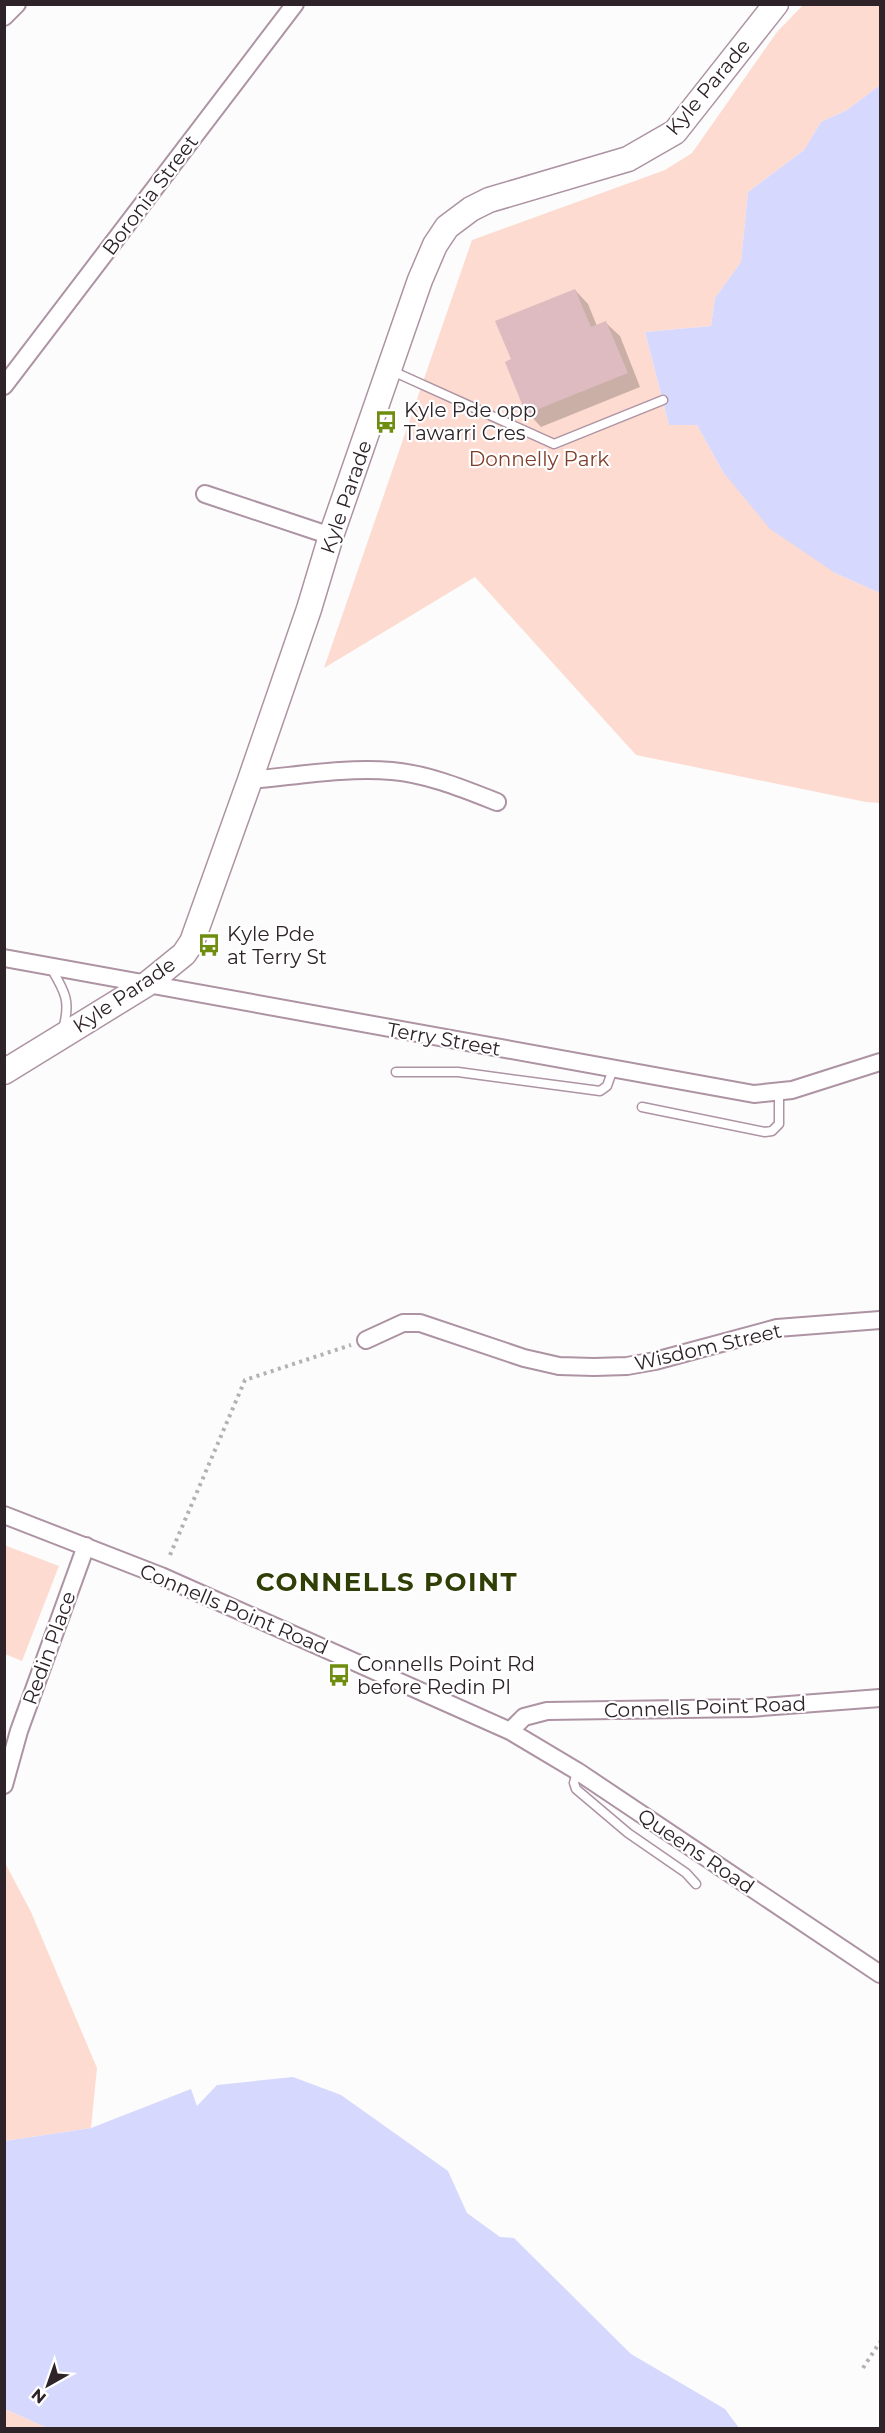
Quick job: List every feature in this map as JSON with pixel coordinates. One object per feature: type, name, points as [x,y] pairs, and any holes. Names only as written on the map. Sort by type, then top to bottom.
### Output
[{"type":"street","points":[[4,17],[17,4]]},
{"type":"street","name":"Boronia Street","points":[[4,386],[296,4]]},
{"type":"street","name":"Kyle Parade","points":[[4,1072],[147,984],[184,954],[192,942],[309,609],[331,536],[420,280],[435,245],[447,227],[489,200],[628,159],[667,138],[690,115],[776,4]]},
{"type":"street","points":[[205,494],[331,536]]},
{"type":"street","points":[[250,780],[357,771],[393,771],[452,785],[497,802]]},
{"type":"street","name":"Terry Street","points":[[4,958],[754,1094],[779,1092],[880,1062]]},
{"type":"street","name":"Wisdom Street","points":[[366,1340],[403,1323],[420,1323],[524,1358],[559,1366],[616,1366],[655,1361],[777,1328],[880,1320]]},
{"type":"street","name":"Connells Point Road","points":[[4,1515],[183,1586],[510,1731],[524,1717],[547,1711],[750,1708],[880,1698]]},
{"type":"street","name":"Redin Place","points":[[4,1785],[19,1731],[86,1546]]},
{"type":"street","name":"Queens Road","points":[[510,1731],[577,1771],[880,1974]]},
{"type":"lane","points":[[390,370],[554,444],[663,400]]},
{"type":"lane","points":[[50,967],[63,988],[68,1004],[60,1038]]},
{"type":"lane","points":[[396,1071],[458,1071],[600,1091],[607,1086],[613,1069]]},
{"type":"lane","points":[[642,1107],[765,1132],[777,1128],[779,1124],[779,1092]]},
{"type":"lane","points":[[577,1771],[574,1776],[576,1789],[628,1833],[686,1873],[696,1884]]},
{"type":"path","points":[[170,1556],[244,1380],[366,1340]]},
{"type":"path","points":[[863,2368],[880,2342]]},
{"type":"green space","name":"Donnelly Park","points":[[803,5],[880,5],[880,85],[847,110],[821,122],[804,150],[748,192],[741,262],[715,298],[711,326],[645,332],[669,425],[697,425],[723,472],[835,573],[880,593],[880,803],[636,755],[475,577],[324,668],[472,240],[665,170],[692,153],[777,32]]},
{"type":"green space","points":[[4,1545],[59,1566],[22,1661],[5,1654]]},
{"type":"green space","points":[[4,1861],[31,1912],[97,2068],[91,2128],[5,2141]]},
{"type":"green space","points":[[5,2409],[47,2428],[5,2428]]},
{"type":"water","points":[[880,85],[880,593],[835,573],[770,529],[723,472],[697,425],[669,425],[645,332],[711,326],[715,298],[741,262],[748,192],[804,150],[821,122],[847,110]]},
{"type":"water","points":[[293,2077],[341,2095],[448,2171],[467,2213],[500,2237],[514,2238],[631,2354],[725,2409],[739,2428],[47,2428],[5,2409],[5,2141],[91,2128],[191,2089],[197,2106],[217,2085]]},
{"type":"building","points":[[575,289],[591,327],[606,321],[628,373],[526,414],[505,362],[511,359],[495,321]]},
{"type":"place","name":"Kyle Pde opp Tawarri Cres","points":[[386,422]]},
{"type":"place","name":"Kyle Pde at Terry St","points":[[209,945]]},
{"type":"place","name":"Connells Point Rd before Redin Pl","points":[[339,1675]]},
{"type":"district","name":"CONNELLS POINT","points":[[387,1582]]}]
